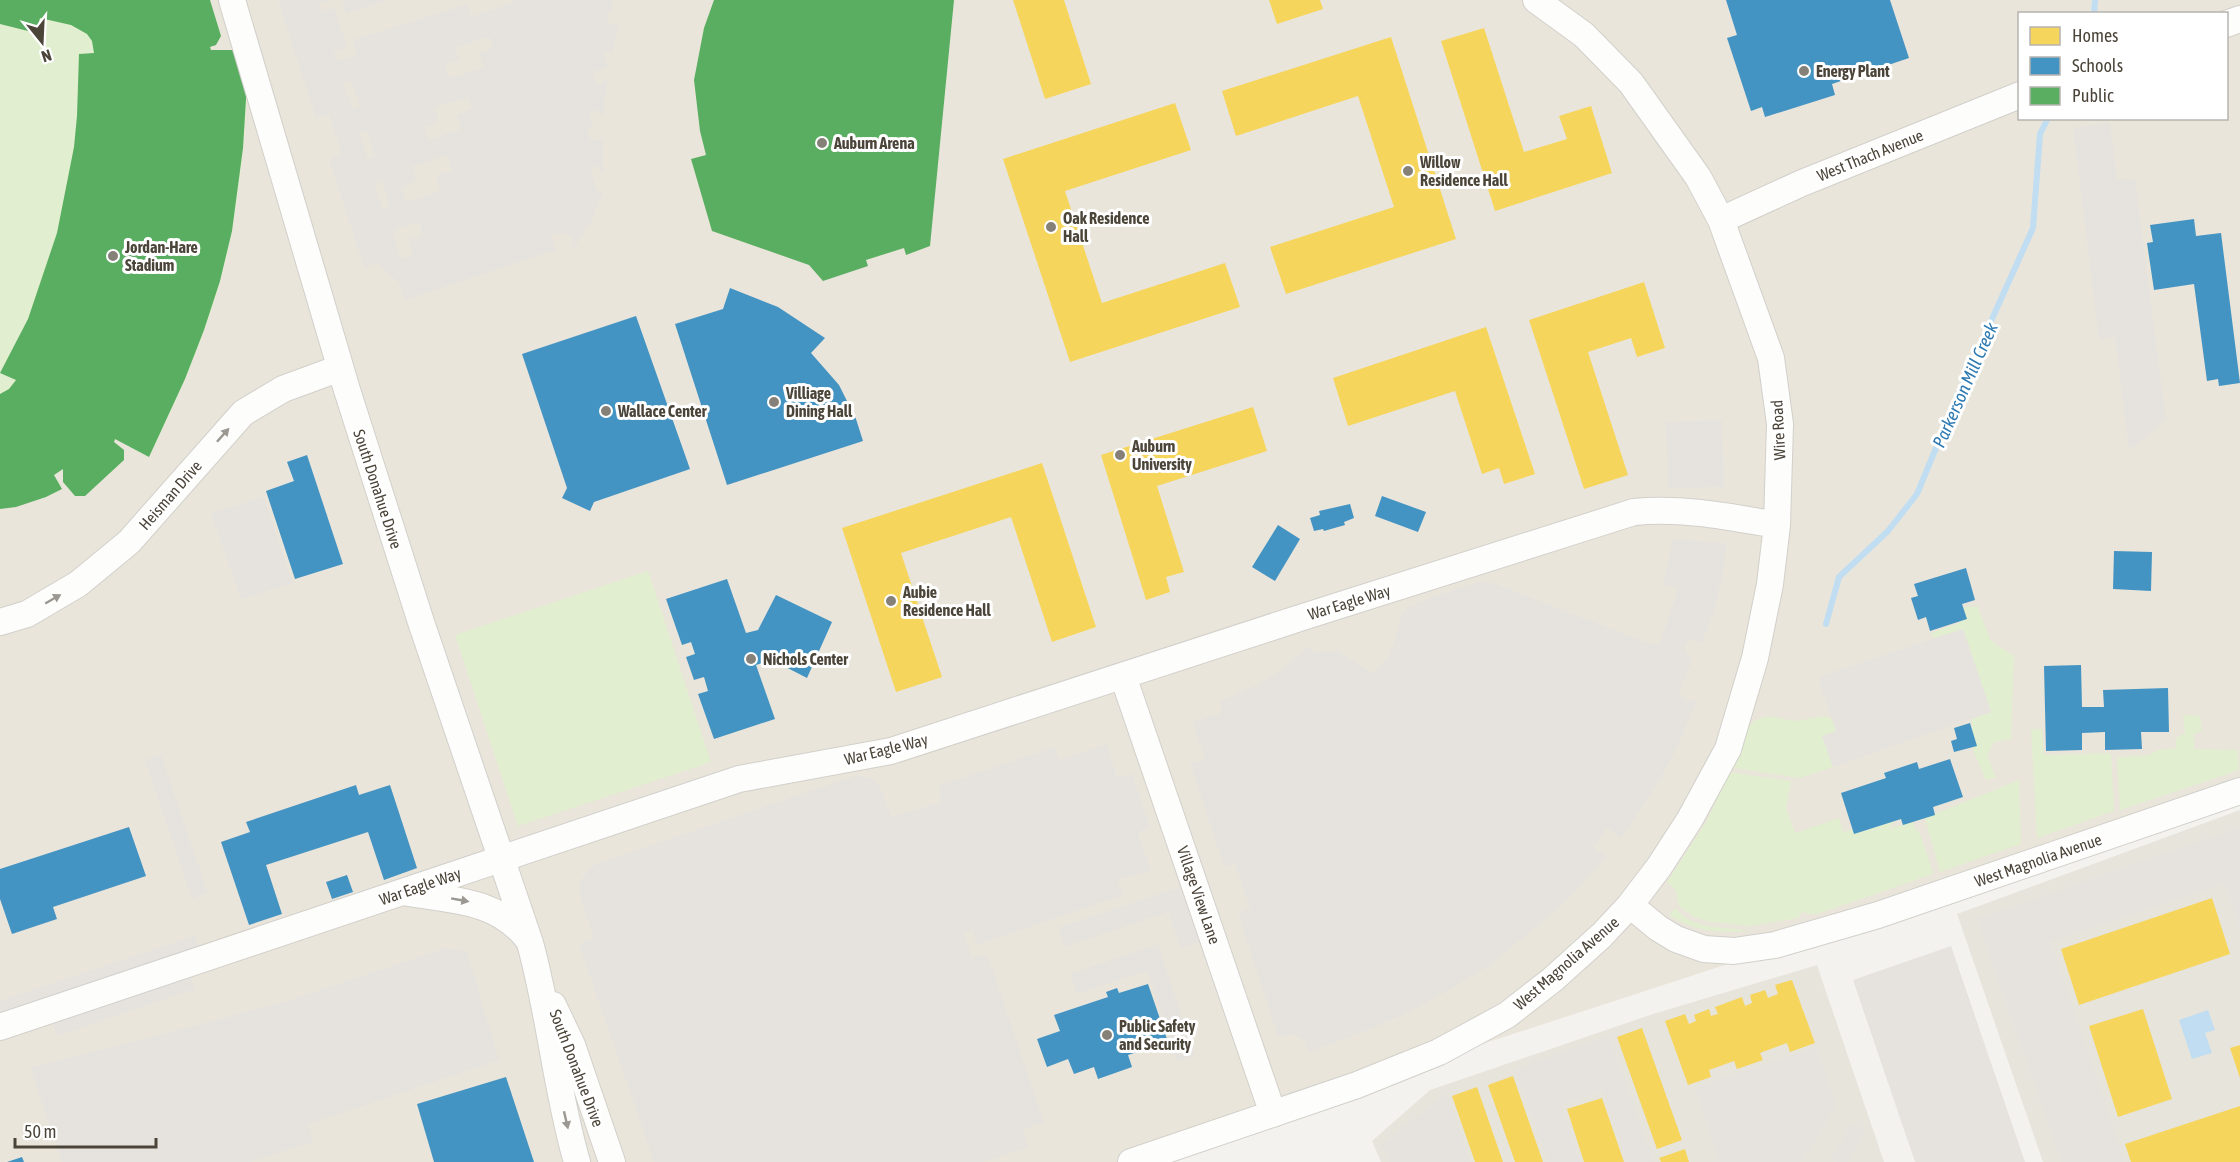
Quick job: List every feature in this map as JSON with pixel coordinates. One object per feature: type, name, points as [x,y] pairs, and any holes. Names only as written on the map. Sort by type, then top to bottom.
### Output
[{"type":"street","name":"South Donahue Drive","points":[[232,0],[340,368],[421,622],[530,943],[539,974],[556,1077],[577,1162]]},
{"type":"street","name":"Wire Road","points":[[1550,4],[1631,83],[1698,177],[1721,220],[1771,358],[1780,424],[1777,525],[1770,585],[1755,658],[1728,749],[1690,819],[1659,867],[1630,905]]},
{"type":"street","name":"West Thach Avenue","points":[[1721,220],[1802,183],[2018,95]]},
{"type":"street","name":"Heisman Drive","points":[[0,622],[27,614],[78,584],[129,542],[243,413],[284,389],[340,368]]},
{"type":"street","name":"War Eagle Way","points":[[0,1027],[739,779],[891,751],[1634,512],[1659,509],[1694,512],[1777,525]]},
{"type":"street","name":"Village View Lane","points":[[1124,676],[1273,1114]]},
{"type":"street","name":"West Magnolia Avenue","points":[[1131,1162],[1367,1081],[1439,1052],[1473,1035],[1507,1015],[1552,980],[1602,935],[1630,905],[1658,928],[1676,939],[1704,949],[1734,951],[1775,945],[1878,915],[2240,791]]},
{"type":"street","points":[[402,893],[459,899],[485,906],[505,916],[518,927],[530,943]]},
{"type":"street","name":"South Donahue Drive","points":[[539,974],[572,1045],[612,1162]]},
{"type":"shaded area","name":"Auburn University","points":[[0,0],[2240,0],[2240,792],[1878,915],[1357,1085],[1131,1162],[0,1162]]},
{"type":"shaded area","points":[[278,0],[332,0],[319,4],[322,12],[334,7],[347,47],[334,52],[337,61],[357,55],[353,40],[467,4],[471,17],[512,3],[512,0],[611,0],[614,10],[606,13],[609,24],[618,24],[613,53],[609,51],[604,55],[608,67],[593,72],[597,83],[607,80],[603,116],[597,110],[589,113],[593,126],[587,129],[591,140],[600,140],[603,136],[603,173],[597,166],[593,167],[591,172],[597,191],[603,191],[591,222],[573,249],[572,240],[568,235],[564,233],[551,235],[556,250],[405,300],[398,281],[388,275],[378,263],[364,267],[329,159],[342,154],[329,114],[316,118]],"holes":[[[487,37],[490,38],[493,48],[479,53],[483,67],[452,78],[448,75],[445,65],[459,60],[457,47]],[[351,81],[360,106],[353,109],[343,84]],[[465,98],[469,99],[472,109],[457,115],[461,129],[432,139],[428,137],[424,127],[439,122],[435,109],[437,106]],[[367,131],[375,156],[368,159],[359,133]],[[447,155],[452,170],[436,176],[440,191],[406,202],[402,187],[417,181],[412,167]],[[382,180],[390,206],[383,209],[374,183]],[[419,222],[423,235],[408,240],[413,255],[404,258],[400,256],[392,233],[394,230]]]},
{"type":"shaded area","points":[[342,0],[388,0],[346,14]]},
{"type":"shaded area","points":[[2110,123],[2117,179],[2135,179],[2166,420],[2129,451],[2115,337],[2099,339],[2073,128]]},
{"type":"shaded area","points":[[1722,420],[1724,487],[1668,488],[1666,422]]},
{"type":"shaded area","points":[[264,497],[293,583],[241,599],[211,513]]},
{"type":"shaded area","points":[[1673,539],[1726,543],[1724,567],[1715,607],[1702,643],[1690,639],[1685,647],[1685,652],[1692,660],[1680,691],[1682,698],[1696,702],[1678,746],[1660,779],[1621,838],[1607,828],[1593,847],[1606,857],[1565,902],[1493,963],[1409,1012],[1308,1052],[1304,1040],[1291,1034],[1278,1037],[1238,913],[1250,908],[1235,863],[1224,867],[1190,763],[1202,760],[1204,756],[1193,722],[1219,714],[1222,711],[1219,701],[1257,685],[1285,667],[1308,646],[1314,653],[1337,651],[1374,674],[1389,655],[1400,618],[1408,607],[1478,582],[1493,583],[1653,645],[1660,643],[1678,588],[1663,585]]},
{"type":"shaded area","points":[[1963,629],[1991,712],[1833,767],[1822,736],[1836,731],[1818,677]]},
{"type":"shaded area","points":[[1107,744],[1117,778],[1132,774],[1150,827],[1138,834],[1151,871],[1121,878],[1118,882],[1123,895],[977,945],[972,930],[964,933],[972,958],[987,954],[1044,1122],[1023,1130],[1028,1147],[983,1162],[654,1162],[579,944],[594,938],[579,894],[580,881],[589,869],[596,864],[858,775],[873,779],[879,785],[891,817],[942,802],[938,786],[1055,747],[1060,760]]},
{"type":"shaded area","points":[[161,755],[208,893],[192,899],[145,760]]},
{"type":"shaded area","points":[[2240,810],[2240,1162],[2043,1162],[1957,914]]},
{"type":"shaded area","points":[[2240,827],[2240,928],[2225,883],[2051,941],[2125,1162],[2061,1162],[1977,919]]},
{"type":"shaded area","points":[[1180,887],[1199,942],[1181,948],[1168,912],[1064,947],[1058,928]]},
{"type":"shaded area","points":[[195,936],[199,950],[0,1016],[0,1001]]},
{"type":"shaded area","points":[[1158,944],[1195,1056],[1178,1062],[1147,971],[1077,994],[1070,974]]},
{"type":"shaded area","points":[[1951,946],[2025,1162],[1915,1162],[1853,980]]},
{"type":"shaded area","points":[[446,948],[467,952],[499,1060],[309,1124],[313,1142],[250,1162],[62,1162],[30,1068],[285,1002]]},
{"type":"shaded area","points":[[1817,965],[1884,1162],[1381,1162],[1372,1141],[1430,1090],[1653,1014]]},
{"type":"shaded area","points":[[191,977],[195,989],[57,1036],[53,1024]]},
{"type":"shaded area","points":[[1609,1036],[1654,1162],[1627,1162],[1603,1091],[1561,1105],[1580,1162],[1548,1162],[1515,1069]]},
{"type":"shaded area","points":[[1816,1047],[1836,1106],[1803,1160],[1796,1162],[1719,1162],[1695,1088]]},
{"type":"shaded area","points":[[1447,1093],[1470,1162],[1389,1162],[1382,1144]]},
{"type":"shaded area","points":[[1852,1123],[1865,1131],[1847,1162],[1837,1162],[1831,1159]]},
{"type":"green space","name":"Jordan-Hare Stadium","points":[[0,0],[210,0],[221,36],[210,47],[211,50],[249,50],[242,163],[226,260],[198,347],[149,457],[115,439],[114,442],[124,450],[124,460],[85,496],[75,496],[63,482],[63,469],[54,475],[62,489],[32,502],[0,509]]},
{"type":"green space","points":[[648,571],[711,762],[518,826],[455,635]]},
{"type":"green space","points":[[1977,606],[1991,641],[2014,656],[2011,739],[1994,742],[1987,755],[1996,778],[1986,780],[1972,748],[1972,719],[1991,712],[1963,629],[1934,638],[1931,633],[1959,623],[1957,608]]},
{"type":"green space","points":[[2183,715],[2200,716],[2202,730],[2193,735],[2195,749],[2238,750],[2239,770],[2120,810],[2117,757],[2149,755],[2158,750],[2176,748],[2176,738],[2185,733]]},
{"type":"green space","points":[[1767,716],[1796,721],[1825,716],[1832,719],[1836,731],[1823,737],[1833,767],[1800,778],[1732,768],[1749,726],[1754,721]]},
{"type":"green space","points":[[2031,729],[2042,729],[2044,755],[2111,753],[2114,811],[2037,838]]},
{"type":"green space","points":[[1730,772],[1791,781],[1786,808],[1795,833],[1839,818],[1843,832],[1895,820],[1889,829],[1913,822],[1916,831],[1919,831],[1933,874],[1817,914],[1804,912],[1799,918],[1749,926],[1710,922],[1694,917],[1679,906],[1675,889],[1667,882],[1705,824]]},
{"type":"green space","points":[[2019,780],[2021,844],[1940,872],[1925,818]]},
{"type":"green space","points":[[1676,908],[1691,921],[1700,924],[1749,931],[1717,931],[1688,925],[1669,915]]},
{"type":"water","points":[[2208,1010],[2215,1030],[2205,1033],[2212,1053],[2192,1059],[2179,1020]]},
{"type":"building: Homes","points":[[1013,0],[1064,0],[1091,84],[1045,99]]},
{"type":"building: Homes","points":[[1269,0],[1320,0],[1323,9],[1277,24]]},
{"type":"building: Homes","points":[[1484,28],[1524,152],[1567,139],[1559,116],[1591,106],[1612,173],[1495,211],[1441,41]]},
{"type":"building: Homes","name":"Willow Residence Hall","points":[[1391,37],[1456,239],[1286,294],[1270,247],[1394,207],[1358,96],[1236,136],[1222,91]]},
{"type":"building: Homes","name":"Oak Residence Hall","points":[[1175,103],[1191,150],[1065,191],[1102,303],[1225,263],[1240,307],[1070,362],[1003,159]]},
{"type":"building: Homes","points":[[1644,282],[1665,348],[1637,357],[1631,338],[1588,352],[1628,475],[1584,489],[1529,320]]},
{"type":"building: Homes","points":[[1486,327],[1535,474],[1504,484],[1499,468],[1482,474],[1455,391],[1348,426],[1333,378]]},
{"type":"building: Homes","points":[[1253,407],[1267,451],[1157,486],[1184,572],[1166,577],[1170,592],[1146,600],[1101,455]]},
{"type":"building: Homes","name":"Aubie Residence Hall","points":[[1042,463],[1096,627],[1052,642],[1011,517],[901,553],[942,677],[896,692],[842,528]]},
{"type":"building: Homes","points":[[2212,898],[2230,954],[2079,1005],[2061,949]]},
{"type":"building: Homes","points":[[1792,980],[1815,1043],[1790,1052],[1787,1043],[1760,1053],[1763,1060],[1737,1069],[1734,1061],[1709,1070],[1711,1077],[1688,1085],[1665,1021],[1685,1014],[1689,1024],[1696,1021],[1694,1015],[1709,1009],[1711,1016],[1718,1014],[1715,1007],[1742,997],[1745,1006],[1752,1003],[1750,995],[1765,990],[1768,998],[1778,994],[1775,985]]},
{"type":"building: Homes","points":[[2143,1009],[2172,1099],[2118,1117],[2089,1026]]},
{"type":"building: Homes","points":[[1642,1028],[1682,1140],[1657,1149],[1617,1037]]},
{"type":"building: Homes","points":[[2240,1045],[2240,1078],[2230,1048]]},
{"type":"building: Homes","points":[[1513,1076],[1543,1162],[1515,1162],[1488,1085]]},
{"type":"building: Homes","points":[[1477,1087],[1503,1162],[1475,1162],[1452,1096]]},
{"type":"building: Homes","points":[[1602,1098],[1624,1162],[1584,1162],[1567,1109]]},
{"type":"building: Homes","points":[[2240,1106],[2240,1162],[2131,1162],[2125,1144]]},
{"type":"building: Homes","points":[[1685,1149],[1689,1162],[1661,1162],[1659,1158]]},
{"type":"building: Schools","name":"Energy Plant","points":[[1726,0],[1890,0],[1909,58],[1832,84],[1835,95],[1765,117],[1762,107],[1751,111],[1727,38],[1737,35]]},
{"type":"building: Schools","points":[[2194,219],[2196,236],[2221,233],[2240,383],[2219,386],[2218,379],[2207,381],[2194,284],[2154,290],[2147,243],[2153,242],[2150,225]]},
{"type":"building: Schools","name":"Villiage Dining Hall","points":[[730,288],[778,307],[825,338],[811,353],[839,385],[856,419],[863,441],[727,485],[675,324],[723,309]]},
{"type":"building: Schools","name":"Wallace Center","points":[[636,316],[690,469],[594,502],[590,511],[562,498],[567,488],[522,354]]},
{"type":"building: Schools","points":[[307,455],[343,564],[295,579],[266,491],[294,481],[287,462]]},
{"type":"building: Schools","points":[[1382,496],[1426,512],[1418,532],[1375,516]]},
{"type":"building: Schools","points":[[1350,504],[1354,518],[1344,522],[1345,525],[1324,531],[1323,529],[1314,531],[1310,518],[1320,515],[1319,511]]},
{"type":"building: Schools","points":[[1278,525],[1300,539],[1275,581],[1252,567]]},
{"type":"building: Schools","points":[[2114,551],[2152,552],[2151,591],[2113,589]]},
{"type":"building: Schools","points":[[1966,568],[1975,600],[1962,604],[1967,619],[1930,631],[1926,617],[1918,620],[1911,598],[1918,596],[1914,584]]},
{"type":"building: Schools","name":"Nichols Center","points":[[727,579],[746,633],[758,630],[776,595],[832,622],[807,678],[772,660],[756,665],[775,719],[714,739],[698,694],[708,691],[704,677],[694,680],[686,657],[695,654],[691,642],[682,645],[666,599]]},
{"type":"building: Schools","points":[[2081,665],[2082,707],[2104,707],[2103,690],[2168,688],[2169,732],[2141,732],[2142,749],[2105,750],[2105,732],[2082,733],[2082,750],[2046,751],[2044,666]]},
{"type":"building: Schools","points":[[1970,723],[1977,746],[1954,752],[1951,741],[1957,739],[1954,728]]},
{"type":"building: Schools","points":[[1950,759],[1963,797],[1933,807],[1935,815],[1903,825],[1901,819],[1854,834],[1841,793],[1886,778],[1884,773],[1917,762],[1919,769]]},
{"type":"building: Schools","points":[[356,785],[359,795],[390,785],[417,868],[384,880],[368,832],[266,865],[282,914],[249,925],[221,842],[250,832],[246,822]]},
{"type":"building: Schools","points":[[129,827],[146,876],[53,907],[57,919],[12,934],[0,899],[0,869]]},
{"type":"building: Schools","points":[[347,875],[353,892],[332,899],[326,882]]},
{"type":"building: Schools","points":[[1148,984],[1168,1042],[1128,1055],[1132,1067],[1098,1079],[1094,1067],[1074,1074],[1068,1059],[1047,1067],[1037,1039],[1060,1031],[1054,1015],[1108,997],[1106,992],[1117,988],[1119,993]]},
{"type":"building: Schools","points":[[506,1077],[534,1162],[434,1162],[417,1104]]},
{"type":"building: Schools","points":[[22,1157],[24,1162],[7,1162]]},
{"type":"building: Public","name":"Jordan-Hare Stadium","points":[[0,0],[210,0],[221,36],[216,45],[210,47],[211,50],[249,50],[243,148],[232,231],[220,281],[185,379],[149,457],[115,439],[114,442],[124,450],[124,460],[85,496],[75,496],[63,482],[63,469],[54,475],[62,489],[16,507],[0,509],[0,394],[9,389],[16,380],[0,373],[28,319],[57,233],[74,147],[79,54],[94,53],[92,41],[87,34],[71,25],[40,18],[36,33],[0,24]]},
{"type":"building: Public","name":"Auburn Arena","points":[[714,0],[954,0],[930,246],[906,255],[904,248],[866,260],[868,266],[823,281],[809,265],[712,231],[691,159],[706,155],[700,131],[694,80],[704,28]]},
{"type":"waterway","name":"Parkerson Mill Creek","points":[[2094,12],[2095,0]]},
{"type":"waterway","name":"Parkerson Mill Creek","points":[[1826,624],[1839,577],[1888,531],[1917,494],[1960,390],[2033,228],[2040,134],[2047,120]]},
{"type":"place","name":"Energy Plant","points":[[1804,71]]},
{"type":"place","name":"Auburn Arena","points":[[822,143]]},
{"type":"place","name":"Willow Residence Hall","points":[[1408,171]]},
{"type":"place","name":"Oak Residence Hall","points":[[1051,227]]},
{"type":"place","name":"Jordan-Hare Stadium","points":[[113,256]]},
{"type":"place","name":"Villiage Dining Hall","points":[[774,402]]},
{"type":"place","name":"Wallace Center","points":[[606,411]]},
{"type":"place","name":"Auburn University","points":[[1120,455]]},
{"type":"place","name":"Aubie Residence Hall","points":[[891,601]]},
{"type":"place","name":"Nichols Center","points":[[751,659]]},
{"type":"place","name":"Public Safety and Security","points":[[1107,1035]]}]
